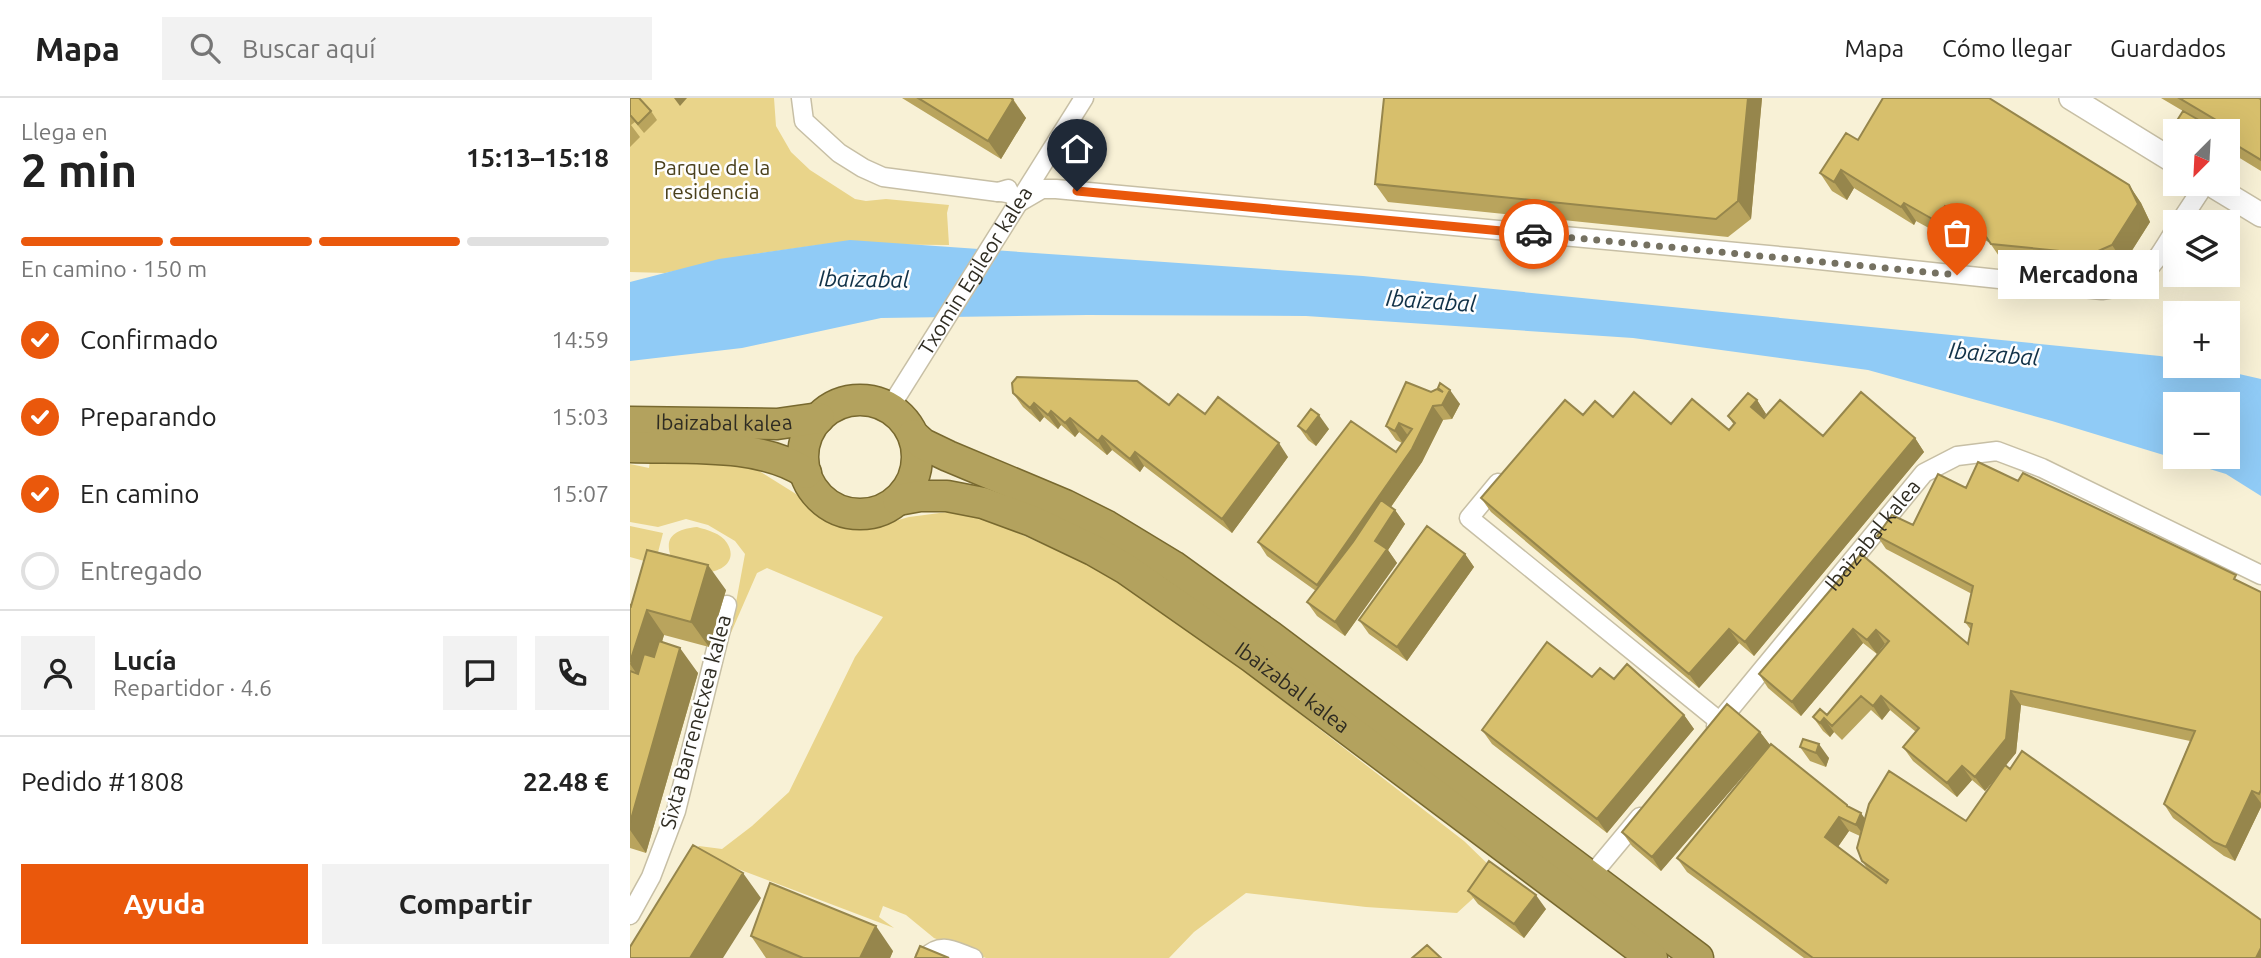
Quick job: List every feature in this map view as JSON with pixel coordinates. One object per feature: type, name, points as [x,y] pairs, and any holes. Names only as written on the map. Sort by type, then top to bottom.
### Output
[{"type":"highway","points":[[853,400],[873,401],[889,409],[903,419],[918,439],[916,470],[909,487],[898,500],[882,510],[864,514],[847,512],[828,504],[814,490],[806,473],[803,453],[808,434],[819,418],[834,406],[853,400]]},
{"type":"highway","name":"Ibaizabal kalea","points":[[630,422],[777,424],[819,418]]},
{"type":"highway","name":"Ibaizabal kalea","points":[[918,439],[1066,505],[1173,566],[1698,958]]},
{"type":"highway","name":"Ibaizabal kalea","points":[[630,447],[752,452],[796,466],[806,473]]},
{"type":"highway","name":"Ibaizabal kalea","points":[[898,500],[920,496],[947,496],[983,503],[1032,521],[1126,569],[1253,658],[1652,958]]},
{"type":"street","name":"Txomin Egileor kalea","points":[[802,98],[804,121],[839,153],[883,177],[998,192],[1014,187],[1037,171]]},
{"type":"street","name":"Txomin Egileor kalea","points":[[889,409],[1083,98]]},
{"type":"street","points":[[2071,98],[2163,155]]},
{"type":"street","points":[[1037,171],[1054,183],[1077,191]]},
{"type":"street","points":[[998,192],[1010,193],[1018,203],[1042,188],[1813,260],[2102,290],[2119,288],[2136,281],[2151,267],[2163,249]]},
{"type":"street","points":[[2228,196],[2261,215]]},
{"type":"street","name":"Ibaizabal kalea","points":[[1702,742],[1924,473],[1957,456],[1997,451],[2042,468],[2261,575]]},
{"type":"street","points":[[1513,465],[1469,518],[1719,721]]},
{"type":"street","name":"Sixta Barrenetxea kalea","points":[[630,915],[651,877],[676,811],[727,605]]},
{"type":"street","points":[[1590,877],[1650,804]]},
{"type":"street","points":[[925,958],[933,950],[947,948],[973,958]]},
{"type":"green space","name":"Parque de la residencia","points":[[630,98],[774,98],[776,126],[791,152],[810,170],[855,199],[949,205],[949,245],[826,244],[755,254],[665,273],[630,272]]},
{"type":"green space","points":[[650,459],[745,462],[796,494],[815,510],[842,524],[873,527],[909,517],[955,511],[1000,525],[1087,564],[1139,595],[1211,645],[1464,841],[1495,871],[1479,893],[1457,913],[1366,907],[1246,893],[1194,932],[1169,958],[986,958],[934,938],[906,915],[883,906],[879,917],[894,928],[693,852],[699,846],[722,849],[789,792],[855,657],[883,617],[767,568],[757,573],[730,635],[745,554],[735,541],[708,525],[686,519],[658,527],[630,522],[630,464],[649,468]]},
{"type":"green space","points":[[630,526],[663,533],[655,564],[630,557]]},
{"type":"green space","points":[[697,527],[718,534],[727,543],[731,556],[721,569],[698,571],[671,557],[669,543],[674,534]]},
{"type":"water","name":"Ibaizabal","points":[[850,240],[1363,276],[2160,356],[2163,357],[2163,378],[2240,378],[2240,374],[2261,379],[2261,496],[2226,474],[2210,469],[2240,469],[2240,392],[2163,392],[2163,455],[1868,370],[1633,338],[1306,316],[881,318],[742,348],[630,361],[630,282],[719,259]]},
{"type":"building","points":[[630,98],[639,98],[651,111],[638,124],[630,115]]},
{"type":"building","points":[[918,98],[1011,98],[1013,100],[988,141]]},
{"type":"building","points":[[1384,98],[1748,98],[1738,201],[1716,219],[1375,184]]},
{"type":"building","points":[[1883,98],[1989,98],[2129,185],[2138,204],[2112,245],[2096,252],[2080,253],[1991,244],[1978,225],[1945,206],[1936,221],[1904,203],[1901,207],[1841,170],[1834,182],[1820,173],[1846,133],[1858,140]]},
{"type":"building","points":[[2179,98],[2261,99],[2261,160],[2240,147],[2240,119],[2214,119]]},
{"type":"building","points":[[2183,111],[2197,119],[2178,119]]},
{"type":"building","points":[[1017,377],[1137,381],[1169,405],[1178,394],[1205,414],[1218,397],[1279,443],[1222,519],[1135,452],[1130,459],[1102,436],[1098,441],[1070,418],[1065,423],[1051,411],[1048,415],[1034,403],[1030,408],[1013,393],[1012,383]]},
{"type":"building","points":[[1406,382],[1431,392],[1437,389],[1443,392],[1438,388],[1440,383],[1450,390],[1442,405],[1433,406],[1412,449],[1317,585],[1258,542],[1351,421],[1396,452],[1412,429],[1399,423],[1395,431],[1386,426]]},
{"type":"building","points":[[1634,392],[1671,424],[1692,399],[1729,430],[1735,423],[1728,416],[1748,393],[1757,400],[1751,407],[1764,418],[1780,400],[1823,436],[1861,392],[1915,438],[1745,642],[1729,629],[1689,674],[1481,498],[1565,400],[1583,415],[1595,401],[1613,417]]},
{"type":"building","points":[[1311,409],[1319,415],[1306,432],[1298,426]]},
{"type":"building","points":[[1978,462],[2018,481],[2023,473],[2236,575],[2234,579],[2261,592],[2261,790],[2259,794],[2252,791],[2226,847],[2214,842],[2164,804],[2195,731],[2011,691],[2006,739],[1975,777],[1962,766],[1947,783],[1903,747],[1919,728],[1881,696],[1873,706],[1861,696],[1832,726],[1824,718],[1820,723],[1813,717],[1820,709],[1827,715],[1889,641],[1876,630],[1867,640],[1853,629],[1792,702],[1759,674],[1861,554],[1968,644],[1972,624],[1965,622],[1973,586],[1877,536],[1892,515],[1913,525],[1938,474],[1966,488]]},
{"type":"building","points":[[1381,500],[1395,510],[1375,541],[1387,549],[1335,622],[1307,602]]},
{"type":"building","points":[[1427,526],[1465,554],[1397,647],[1359,620]]},
{"type":"building","points":[[647,550],[708,565],[691,622],[647,610],[630,662],[630,605]]},
{"type":"building","points":[[659,641],[680,648],[630,823],[630,671],[638,674],[644,654],[654,657]]},
{"type":"building","points":[[1547,642],[1592,677],[1600,668],[1614,679],[1627,664],[1684,715],[1597,819],[1482,730]]},
{"type":"building","points":[[1727,704],[1760,732],[1652,857],[1622,832]]},
{"type":"building","points":[[1803,739],[1819,744],[1816,753],[1800,747]]},
{"type":"building","points":[[1771,744],[1847,806],[1861,813],[1856,825],[1839,817],[1825,837],[1886,883],[1888,880],[1862,861],[1857,848],[1869,804],[1889,771],[1966,821],[2005,765],[2010,769],[2022,751],[2261,920],[2261,948],[2256,958],[1813,958],[1677,858]]},
{"type":"building","points":[[693,845],[743,873],[690,958],[630,958],[630,947]]},
{"type":"building","points":[[1489,861],[1536,895],[1514,924],[1468,891]]},
{"type":"building","points":[[770,883],[876,926],[860,958],[803,958],[751,936]]},
{"type":"building","points":[[1427,945],[1441,958],[1412,958]]},
{"type":"building","points":[[920,946],[949,958],[915,958]]},
{"type":"way so far","points":[[1534,234],[1957,275]]},
{"type":"place","name":"Mercadona","points":[[1957,275]]},
{"type":"route","points":[[1077,191],[1534,234]]}]
